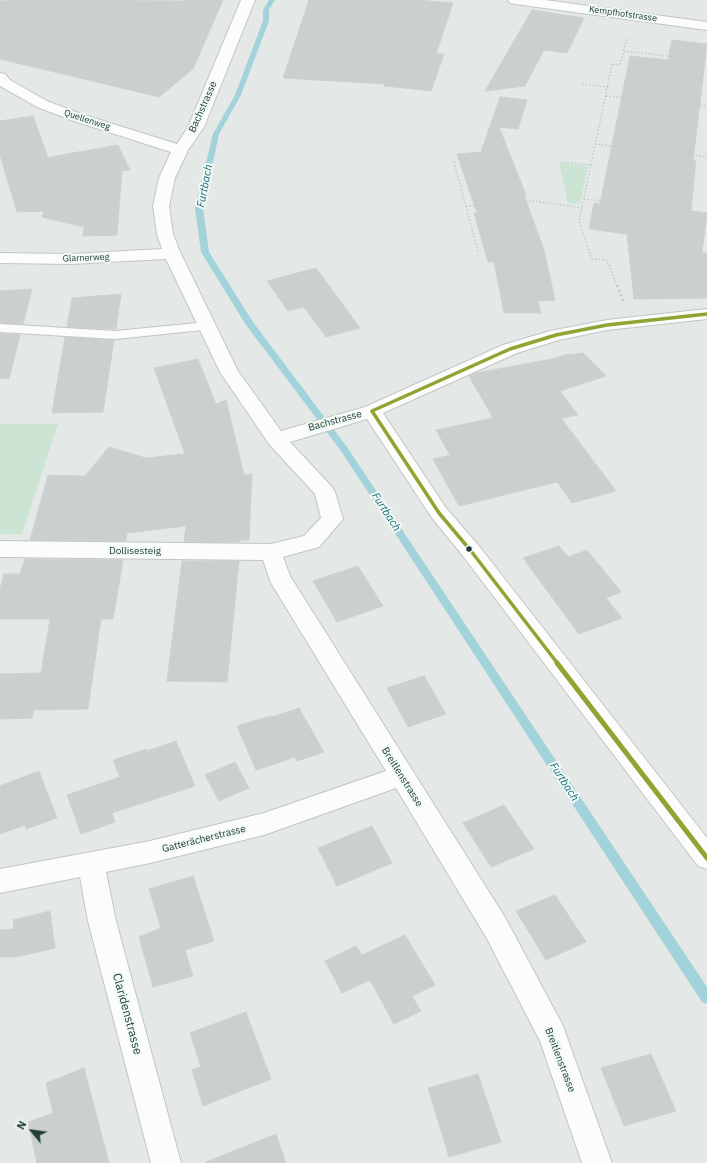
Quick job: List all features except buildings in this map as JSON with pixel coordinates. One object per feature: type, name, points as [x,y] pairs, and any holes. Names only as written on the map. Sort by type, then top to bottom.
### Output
[{"type":"street","name":"Bachstrasse","points":[[248,0],[196,127],[180,150],[167,178],[161,206],[165,234],[172,254],[229,372],[286,436],[372,411],[439,513],[471,551],[707,858]]},
{"type":"street","name":"Kempfhofstrasse","points":[[515,0],[707,26]]},
{"type":"street","name":"Quellenweg","points":[[0,77],[6,83],[42,104],[76,117],[180,150]]},
{"type":"street","name":"Glarnerweg","points":[[0,258],[71,259],[172,254]]},
{"type":"street","points":[[372,411],[510,349],[556,335],[607,325],[707,314]]},
{"type":"street","points":[[271,552],[311,542],[332,519],[325,492],[286,436]]},
{"type":"street","name":"Dollisesteig","points":[[0,549],[271,552]]},
{"type":"street","name":"Breitlenstrasse","points":[[271,552],[279,578],[496,928],[553,1036],[597,1163]]},
{"type":"street","name":"Gatterächerstrasse","points":[[0,881],[150,852],[264,824],[402,776]]},
{"type":"street","name":"Claridenstrasse","points":[[91,864],[102,921],[166,1163]]},
{"type":"lane","points":[[0,328],[115,335],[208,326]]},
{"type":"path","points":[[313,14],[297,45],[306,50],[385,55],[382,68]]},
{"type":"path","points":[[622,35],[627,37],[624,51],[620,65],[612,64],[579,222],[592,259],[607,260],[631,322]]},
{"type":"path","points":[[624,51],[684,58]]},
{"type":"path","points":[[582,84],[608,87]]},
{"type":"path","points":[[606,96],[707,106]]},
{"type":"path","points":[[595,144],[707,157]]},
{"type":"path","points":[[454,162],[478,252]]},
{"type":"path","points":[[564,162],[591,165]]},
{"type":"path","points":[[584,199],[666,208]]},
{"type":"path","points":[[466,206],[535,201],[582,208]]},
{"type":"green space","points":[[559,162],[588,166],[580,204],[568,203]]},
{"type":"green space","points":[[0,424],[58,424],[22,534],[0,534]]},
{"type":"waterway","name":"Furtbach","points":[[272,0],[266,10],[266,21],[238,95],[216,134],[199,208],[205,252],[249,323],[344,449],[707,998]]},
{"type":"transit line","points":[[372,411],[510,349],[556,335],[607,325],[707,314]]},
{"type":"transit line","points":[[372,411],[439,513],[471,551],[707,858]]}]
